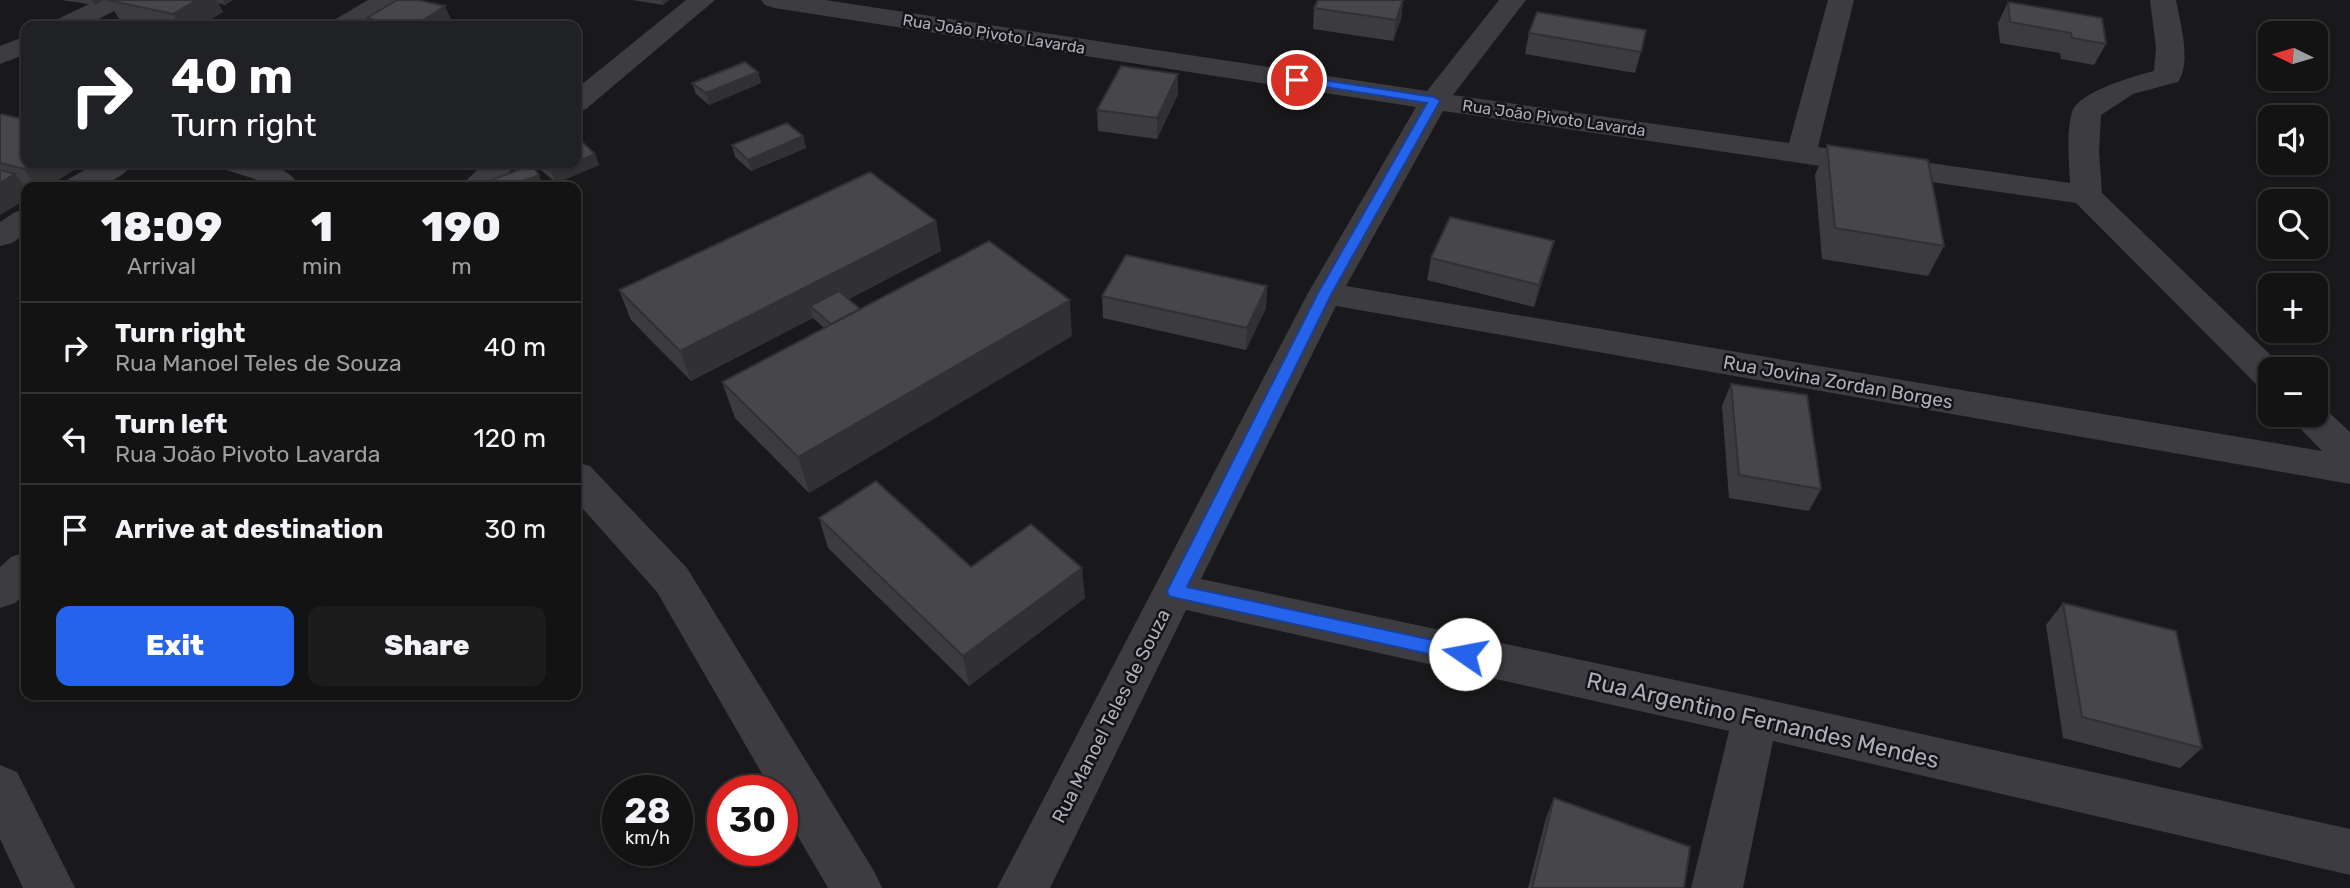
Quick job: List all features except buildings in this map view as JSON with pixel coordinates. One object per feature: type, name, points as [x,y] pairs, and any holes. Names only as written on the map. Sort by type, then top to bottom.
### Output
[{"type":"street","points":[[75,21],[117,0]]},
{"type":"street","points":[[350,21],[386,0]]},
{"type":"street","points":[[581,99],[702,0]]},
{"type":"street","name":"Rua João Pivoto Lavarda","points":[[774,0],[1434,101],[2086,195]]},
{"type":"street","name":"Rua Manoel Teles de Souza","points":[[1023,888],[1325,293],[1434,101],[1513,0]]},
{"type":"street","points":[[1801,154],[1841,0]]},
{"type":"street","points":[[2164,0],[2170,48],[2168,76],[2123,88],[2087,111],[2084,152],[2086,195],[2258,364]]},
{"type":"street","points":[[0,56],[21,46]]},
{"type":"street","points":[[86,182],[110,168]]},
{"type":"street","points":[[252,168],[266,172],[279,182]]},
{"type":"street","points":[[480,182],[497,168]]},
{"type":"street","points":[[0,236],[21,222]]},
{"type":"street","name":"Rua Jovina Zordan Borges","points":[[1325,293],[2350,470]]},
{"type":"street","points":[[2321,427],[2350,455]]},
{"type":"street","points":[[581,481],[672,580],[856,888]]},
{"type":"street","points":[[0,591],[21,573]]},
{"type":"street","name":"Rua Argentino Fernandes Mendes","points":[[1176,591],[1755,717],[2350,852]]},
{"type":"street","points":[[1717,888],[1755,717]]},
{"type":"street","points":[[0,787],[49,888]]},
{"type":"route","points":[[1297,80],[1434,101],[1325,293],[1176,591],[1465,654]]}]
